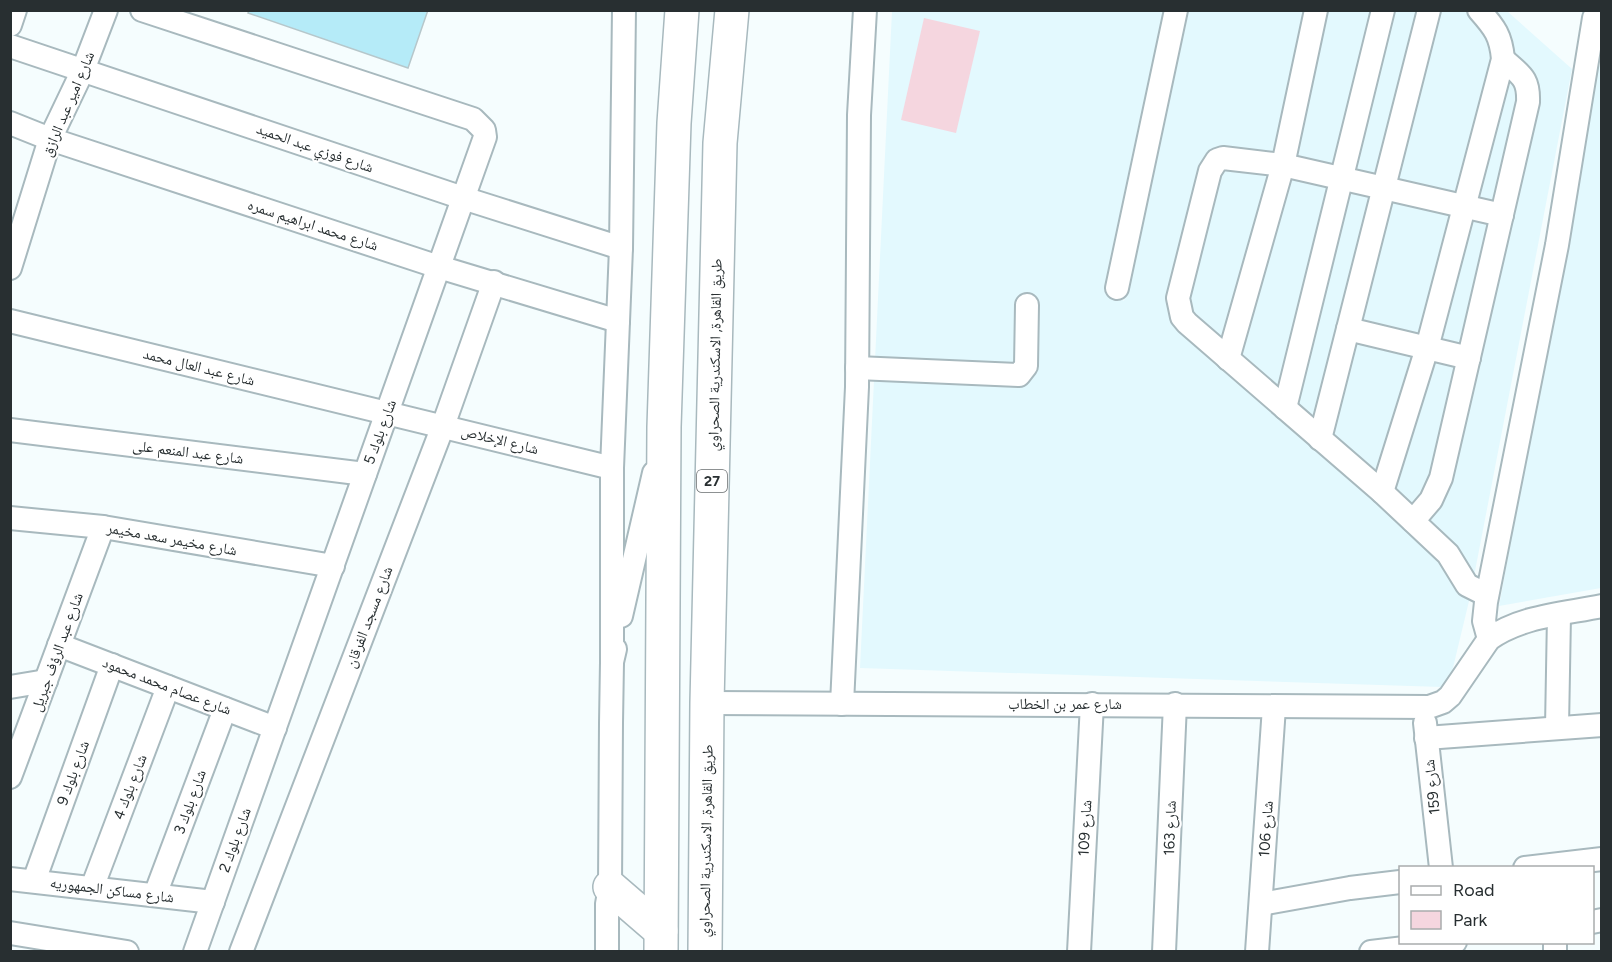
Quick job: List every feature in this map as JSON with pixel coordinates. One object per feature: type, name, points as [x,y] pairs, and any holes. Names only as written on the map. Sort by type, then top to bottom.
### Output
[{"type":"highway","points":[[661,941],[664,428],[674,123],[682,10]]},
{"type":"highway","name":"طريق القاهرة, الاسكندرية الصحراوي","points":[[705,951],[707,703],[720,143],[732,10]]},
{"type":"highway","points":[[610,887],[661,941]]},
{"type":"street","points":[[10,25],[15,10]]},
{"type":"street","name":"شارع امير عبد الرازق","points":[[10,268],[50,139],[82,70],[106,10]]},
{"type":"street","name":"شارع بلوك 5","points":[[142,10],[473,119],[484,130],[485,137],[275,728]]},
{"type":"street","points":[[607,951],[610,887],[612,468],[621,248],[624,10]]},
{"type":"street","points":[[842,704],[857,368],[859,115],[865,10]]},
{"type":"street","points":[[1117,288],[1176,10]]},
{"type":"street","points":[[1228,359],[1283,165],[1316,10]]},
{"type":"street","points":[[1285,408],[1383,10]]},
{"type":"street","points":[[1320,439],[1429,10]]},
{"type":"street","points":[[1382,492],[1427,348],[1503,59],[1502,42],[1494,26],[1479,10]]},
{"type":"street","points":[[1489,639],[1484,621],[1487,595],[1557,245],[1593,17]]},
{"type":"street","name":"شارع فوزي عبد الحميد","points":[[10,46],[463,198],[621,248]]},
{"type":"street","points":[[1413,521],[1431,500],[1441,478],[1528,102],[1528,87],[1524,79],[1503,59]]},
{"type":"street","name":"شارع محمد ابراهيم سمره","points":[[10,123],[50,139],[439,267],[618,321]]},
{"type":"street","points":[[1487,595],[1467,585],[1448,554],[1413,521],[1182,317],[1178,298],[1210,171],[1217,160],[1223,158],[1283,165],[1502,215]]},
{"type":"street","name":"شارع مسجد الفرقان","points":[[241,951],[443,426],[494,282]]},
{"type":"street","points":[[857,368],[1019,375],[1026,366],[1027,305]]},
{"type":"street","name":"شارع عبد العال محمد","points":[[10,321],[387,413]]},
{"type":"street","points":[[1348,329],[1469,358]]},
{"type":"street","name":"شارع الإخلاص","points":[[387,413],[612,468]]},
{"type":"street","points":[[612,662],[664,428]]},
{"type":"street","name":"شارع عبد المنعم على","points":[[10,430],[365,474]]},
{"type":"street","name":"شارع مخيمر سعد مخيمر","points":[[10,518],[103,527],[333,566]]},
{"type":"street","name":"شارع عبد الرؤف جبريل","points":[[10,777],[103,527]]},
{"type":"street","points":[[1423,707],[1443,702],[1450,696],[1489,639],[1517,623],[1602,606]]},
{"type":"street","points":[[1557,727],[1559,615]]},
{"type":"street","name":"شارع عصام محمد محمود","points":[[59,645],[275,728]]},
{"type":"street","name":"شارع بلوك 9","points":[[34,881],[112,665]]},
{"type":"street","points":[[10,687],[46,681]]},
{"type":"street","name":"شارع بلوك 4","points":[[92,888],[168,687]]},
{"type":"street","name":"شارع عمر بن الخطاب","points":[[707,703],[1423,707]]},
{"type":"street","name":"شارع 109","points":[[1079,951],[1092,704]]},
{"type":"street","name":"شارع 163","points":[[1164,951],[1175,704]]},
{"type":"street","name":"شارع 106","points":[[1257,951],[1274,707]]},
{"type":"street","name":"شارع 159","points":[[1423,707],[1441,866]]},
{"type":"street","name":"شارع بلوك 3","points":[[155,895],[225,709]]},
{"type":"street","points":[[1426,738],[1602,725]]},
{"type":"street","name":"شارع بلوك 2","points":[[195,951],[275,728]]},
{"type":"street","points":[[1549,866],[1602,859]]},
{"type":"street","name":"شارع مساكن الجمهوريه","points":[[10,879],[213,902]]},
{"type":"street","points":[[1261,904],[1350,888],[1399,882]]},
{"type":"street","points":[[610,887],[616,903],[616,951]]},
{"type":"street","points":[[10,933],[127,951]]},
{"type":"street","points":[[1371,951],[1451,945]]},
{"type":"shaded area","points":[[892,11],[1164,11],[1108,288],[1124,301],[1189,11],[1507,11],[1572,69],[1470,597],[1451,676],[1442,687],[860,668]]},
{"type":"shaded area","points":[[1598,65],[1602,67],[1601,588],[1499,606]]},
{"type":"green space","points":[[924,18],[980,31],[956,133],[901,120]]},
{"type":"building","points":[[249,10],[428,10],[408,68],[248,13]]}]
